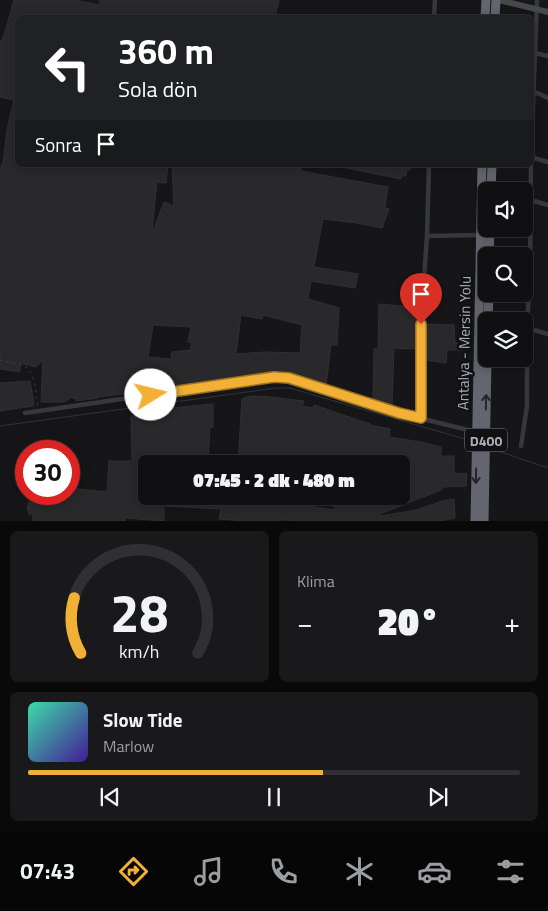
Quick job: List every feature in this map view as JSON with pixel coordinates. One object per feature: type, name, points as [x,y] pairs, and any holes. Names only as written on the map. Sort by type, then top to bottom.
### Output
[{"type":"highway","points":[[485,15],[486,0]]},
{"type":"highway","points":[[496,15],[498,0]]},
{"type":"highway","name":"Antalya - Mersin Yolu","points":[[482,167],[482,182]]},
{"type":"highway","points":[[491,182],[492,167]]},
{"type":"highway","name":"Antalya - Mersin Yolu","points":[[475,521],[480,237]]},
{"type":"highway","name":"Antalya - Mersin Yolu","points":[[484,521],[487,367]]},
{"type":"street","points":[[434,15],[435,0]]},
{"type":"street","points":[[498,0],[548,12]]},
{"type":"street","points":[[534,72],[537,0]]},
{"type":"street","points":[[535,53],[548,56]]},
{"type":"street","points":[[534,91],[548,98]]},
{"type":"street","points":[[534,158],[548,162]]},
{"type":"street","points":[[421,418],[421,324],[427,236],[429,167]]},
{"type":"street","points":[[531,167],[531,182]]},
{"type":"street","points":[[533,201],[548,205]]},
{"type":"street","points":[[427,236],[478,235]]},
{"type":"street","points":[[527,312],[530,237]]},
{"type":"street","points":[[533,330],[548,334]]},
{"type":"street","points":[[521,446],[527,406],[526,367]]},
{"type":"street","points":[[25,412],[274,377],[289,378],[399,413],[476,432]]},
{"type":"path","points":[[0,360],[24,366],[29,370],[34,381],[38,411]]},
{"type":"building","points":[[14,0],[75,0],[99,5],[100,0],[279,0],[276,15],[15,15],[15,167],[168,167],[166,183],[157,182],[152,231],[164,202],[174,206],[172,167],[301,167],[301,171],[388,187],[385,208],[389,209],[382,228],[323,219],[314,267],[358,274],[355,288],[311,281],[308,299],[339,308],[337,345],[331,345],[326,386],[290,374],[274,373],[170,388],[163,373],[161,389],[137,393],[137,390],[129,389],[128,393],[98,398],[76,401],[76,399],[69,397],[64,402],[41,402],[43,360],[36,367],[20,363],[20,372],[0,369],[0,173],[14,100],[0,97],[0,40],[2,41]],"holes":[[[241,315],[262,319],[263,315],[302,325],[300,353],[265,352],[236,354]],[[153,325],[191,327],[188,342],[192,343],[190,350],[172,352],[171,359],[148,357]]]},
{"type":"building","points":[[342,167],[411,167],[410,170],[407,169],[406,176],[402,176],[401,179]]},
{"type":"building","points":[[379,304],[403,306],[416,320],[416,349],[394,348],[392,406],[373,400],[374,349],[378,349]]},
{"type":"building","points":[[425,324],[454,325],[455,343],[469,344],[468,350],[447,350],[446,363],[425,360]]},
{"type":"building","points":[[30,381],[33,406],[0,411],[0,383]]},
{"type":"building","points":[[262,396],[304,401],[302,406],[313,408],[314,405],[370,425],[390,429],[389,437],[441,447],[441,456],[454,456],[454,473],[467,474],[466,486],[443,487],[441,490],[410,502],[410,455],[238,455],[242,399]]},
{"type":"building","points":[[213,404],[213,427],[210,427],[208,455],[138,455],[138,505],[302,505],[334,510],[334,505],[403,505],[380,514],[380,516],[416,510],[454,499],[455,518],[440,521],[245,521],[219,519],[221,509],[164,506],[164,521],[125,518],[125,521],[33,521],[33,514],[29,514],[27,510],[28,505],[80,505],[80,489],[107,492],[109,461],[132,461],[131,416],[161,414],[161,409]]},
{"type":"waterway","points":[[0,426],[276,388],[290,388],[468,440]]},
{"type":"waterway","points":[[501,452],[548,468]]},
{"type":"route","points":[[151,395],[254,379],[289,378],[399,413],[421,418],[421,324]]}]
